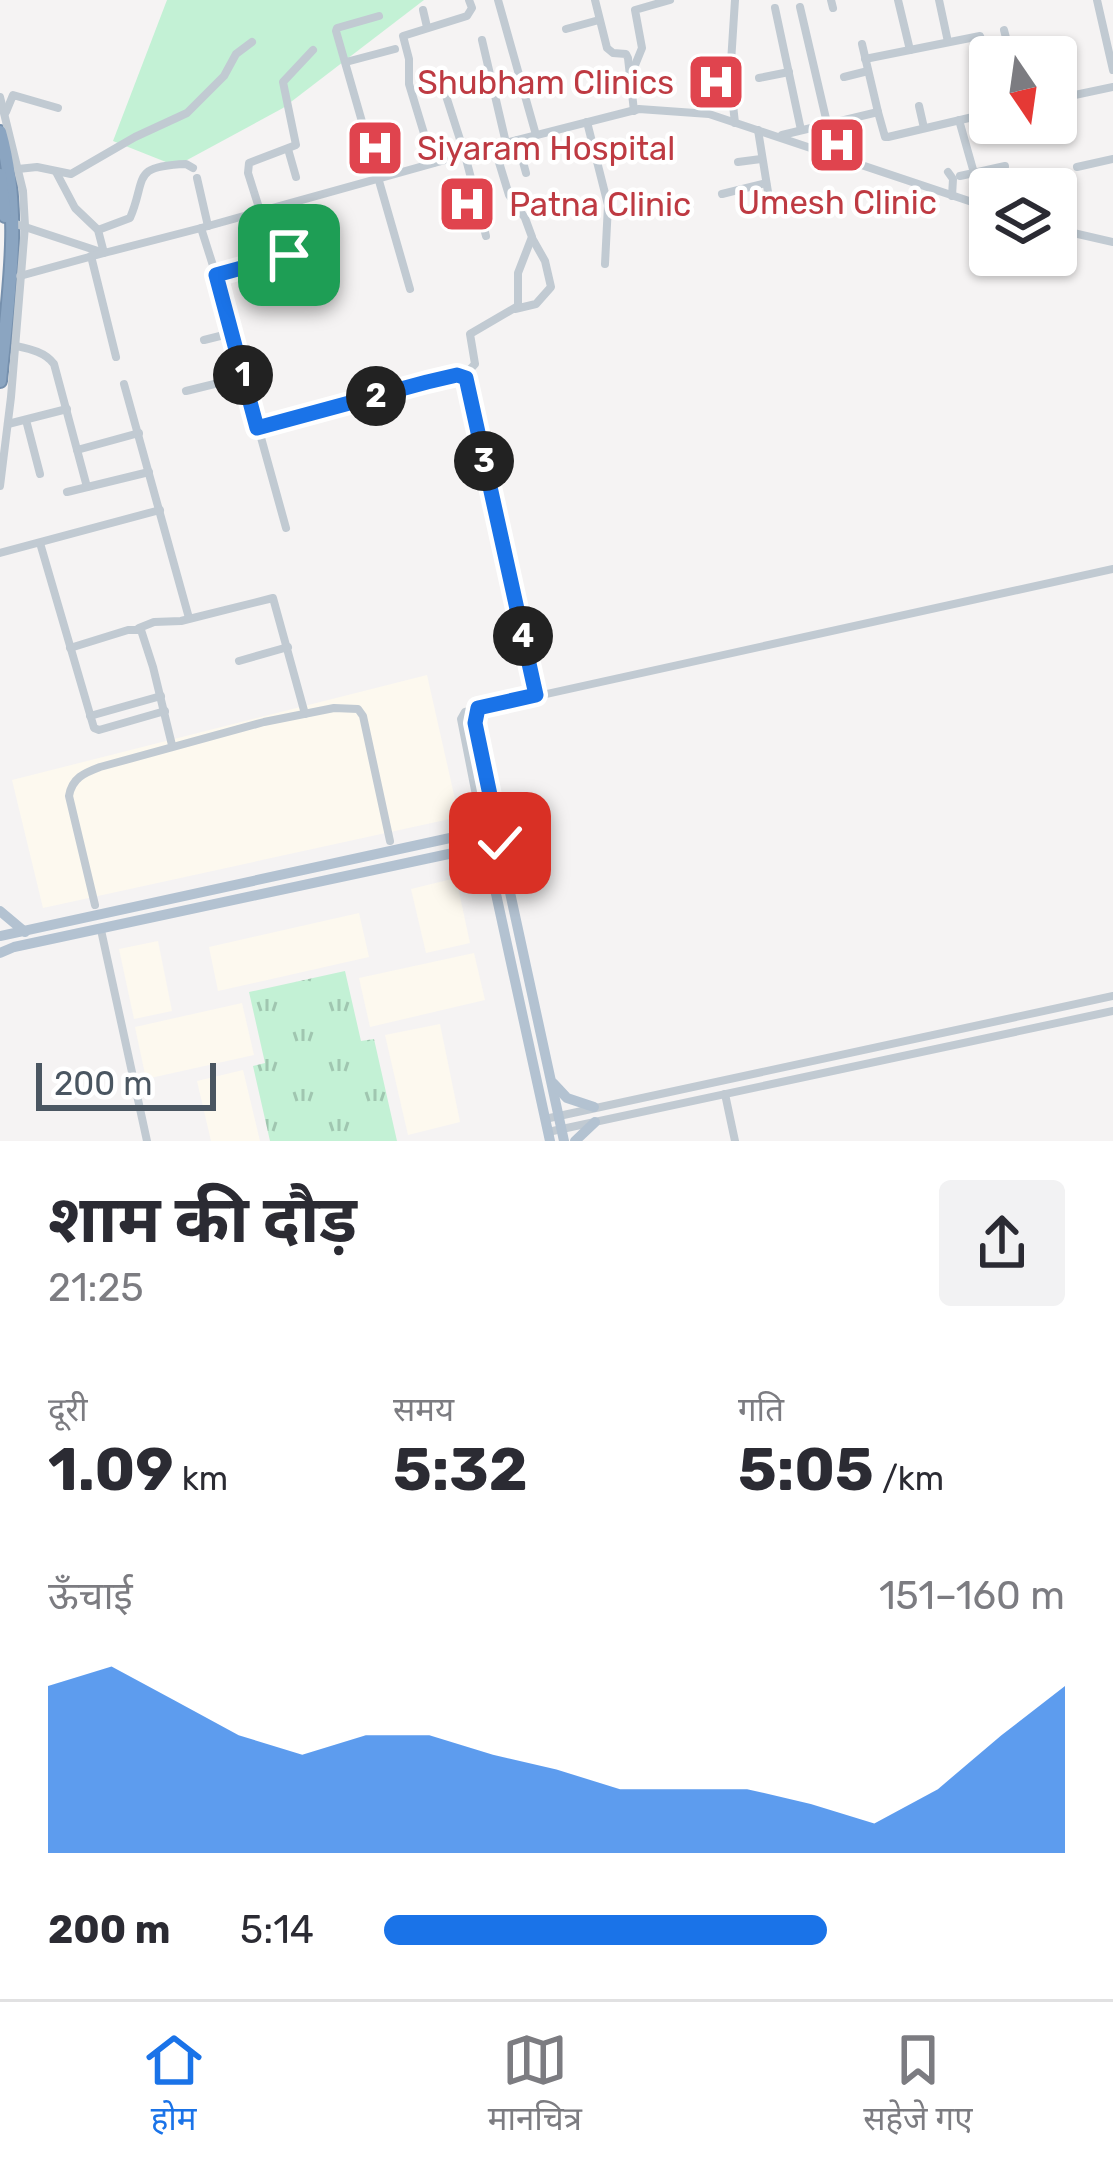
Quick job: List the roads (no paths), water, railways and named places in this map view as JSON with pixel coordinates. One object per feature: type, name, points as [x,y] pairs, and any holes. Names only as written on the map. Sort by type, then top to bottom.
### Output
[{"type":"highway","points":[[0,131],[19,225],[0,381]]},
{"type":"highway","points":[[0,175],[5,221],[0,301]]},
{"type":"main road","points":[[452,838],[469,823],[477,803]]},
{"type":"main road","points":[[0,936],[393,846],[489,830]]},
{"type":"main road","points":[[489,830],[500,843],[563,1135]]},
{"type":"main road","points":[[489,830],[486,846],[548,1130]]},
{"type":"main road","points":[[0,962],[5,951],[500,843]]},
{"type":"main road","points":[[393,846],[400,865]]},
{"type":"main road","points":[[453,853],[477,863],[494,881]]},
{"type":"main road","points":[[0,911],[25,932]]},
{"type":"main road","points":[[551,1081],[567,1098],[594,1108]]},
{"type":"main road","points":[[575,1141],[595,1122]]},
{"type":"street","points":[[433,163],[409,84],[404,34],[466,16],[472,8],[470,0]]},
{"type":"street","points":[[498,0],[536,135]]},
{"type":"street","points":[[595,0],[609,51],[627,56],[634,111]]},
{"type":"street","points":[[630,76],[642,48],[635,10],[670,0]]},
{"type":"street","points":[[735,0],[730,78],[735,123]]},
{"type":"street","points":[[898,0],[910,50]]},
{"type":"street","points":[[939,0],[948,42]]},
{"type":"street","points":[[1096,0],[1113,70]]},
{"type":"street","points":[[800,7],[827,123]]},
{"type":"street","points":[[775,8],[801,130]]},
{"type":"street","points":[[424,10],[428,28]]},
{"type":"street","points":[[379,16],[335,29],[410,289]]},
{"type":"street","points":[[566,29],[599,20]]},
{"type":"street","points":[[1004,30],[1006,36]]},
{"type":"street","points":[[866,59],[969,38]]},
{"type":"street","points":[[482,40],[506,142]]},
{"type":"street","points":[[19,169],[37,166],[71,174],[187,113],[224,76],[236,54],[252,42]]},
{"type":"street","points":[[862,44],[884,137],[969,118]]},
{"type":"street","points":[[346,62],[395,49]]},
{"type":"street","points":[[260,211],[249,163],[297,142],[283,82],[313,50]]},
{"type":"street","points":[[844,77],[868,71]]},
{"type":"street","points":[[759,79],[789,72]]},
{"type":"street","points":[[440,74],[486,236]]},
{"type":"street","points":[[1077,95],[1113,87]]},
{"type":"street","points":[[6,113],[13,95],[58,108]]},
{"type":"street","points":[[0,97],[19,169],[19,225],[104,253]]},
{"type":"street","points":[[920,105],[925,128]]},
{"type":"street","points":[[0,486],[16,346],[16,275],[634,111],[710,114],[969,201]]},
{"type":"street","points":[[778,136],[878,112]]},
{"type":"street","points":[[959,120],[973,168]]},
{"type":"street","points":[[587,122],[608,205],[605,264]]},
{"type":"street","points":[[722,194],[767,188],[758,130]]},
{"type":"street","points":[[517,140],[526,173]]},
{"type":"street","points":[[257,428],[464,376],[475,364],[470,339],[474,330],[547,295],[551,287],[543,254],[508,195],[494,146]]},
{"type":"street","points":[[287,149],[296,177]]},
{"type":"street","points":[[739,162],[761,159]]},
{"type":"street","points":[[1077,167],[1113,159]]},
{"type":"street","points":[[98,230],[130,218],[139,182],[151,169],[186,164],[195,173],[216,275],[286,528]]},
{"type":"street","points":[[996,168],[1005,166]]},
{"type":"street","points":[[56,171],[75,208],[98,230],[104,253]]},
{"type":"street","points":[[949,172],[952,196]]},
{"type":"street","points":[[960,176],[969,174]]},
{"type":"street","points":[[1077,234],[1113,242]]},
{"type":"street","points":[[515,309],[518,273],[532,237]]},
{"type":"street","points":[[216,275],[289,255]]},
{"type":"street","points":[[92,256],[116,358]]},
{"type":"street","points":[[204,340],[232,333]]},
{"type":"street","points":[[16,346],[51,359],[87,488]]},
{"type":"street","points":[[464,376],[536,695]]},
{"type":"street","points":[[186,391],[243,377]]},
{"type":"street","points":[[124,384],[189,618]]},
{"type":"street","points":[[8,424],[67,409]]},
{"type":"street","points":[[26,420],[40,474]]},
{"type":"street","points":[[77,450],[139,433]]},
{"type":"street","points":[[67,492],[149,472]]},
{"type":"street","points":[[0,553],[160,510]]},
{"type":"street","points":[[40,543],[94,728],[165,711]]},
{"type":"street","points":[[489,830],[477,803],[461,719],[464,712],[1113,568]]},
{"type":"street","points":[[70,648],[154,622],[174,622],[271,597],[305,714]]},
{"type":"street","points":[[139,628],[172,746]]},
{"type":"street","points":[[239,661],[288,647]]},
{"type":"street","points":[[90,716],[161,696]]},
{"type":"street","points":[[94,905],[68,796],[82,774],[172,746],[305,714],[347,706],[363,716],[393,846]]},
{"type":"street","points":[[478,708],[475,723],[489,830]]},
{"type":"street","points":[[101,930],[147,1141]]},
{"type":"street","points":[[1113,996],[559,1115],[548,1130],[563,1135],[595,1122],[1113,1011]]},
{"type":"street","points":[[725,1094],[735,1141]]},
{"type":"place","name":"Shubham Clinics","points":[[716,82]]},
{"type":"place","name":"Umesh Clinic","points":[[837,145]]},
{"type":"place","name":"Siyaram Hospital","points":[[375,148]]},
{"type":"place","name":"Patna Clinic","points":[[467,204]]}]
